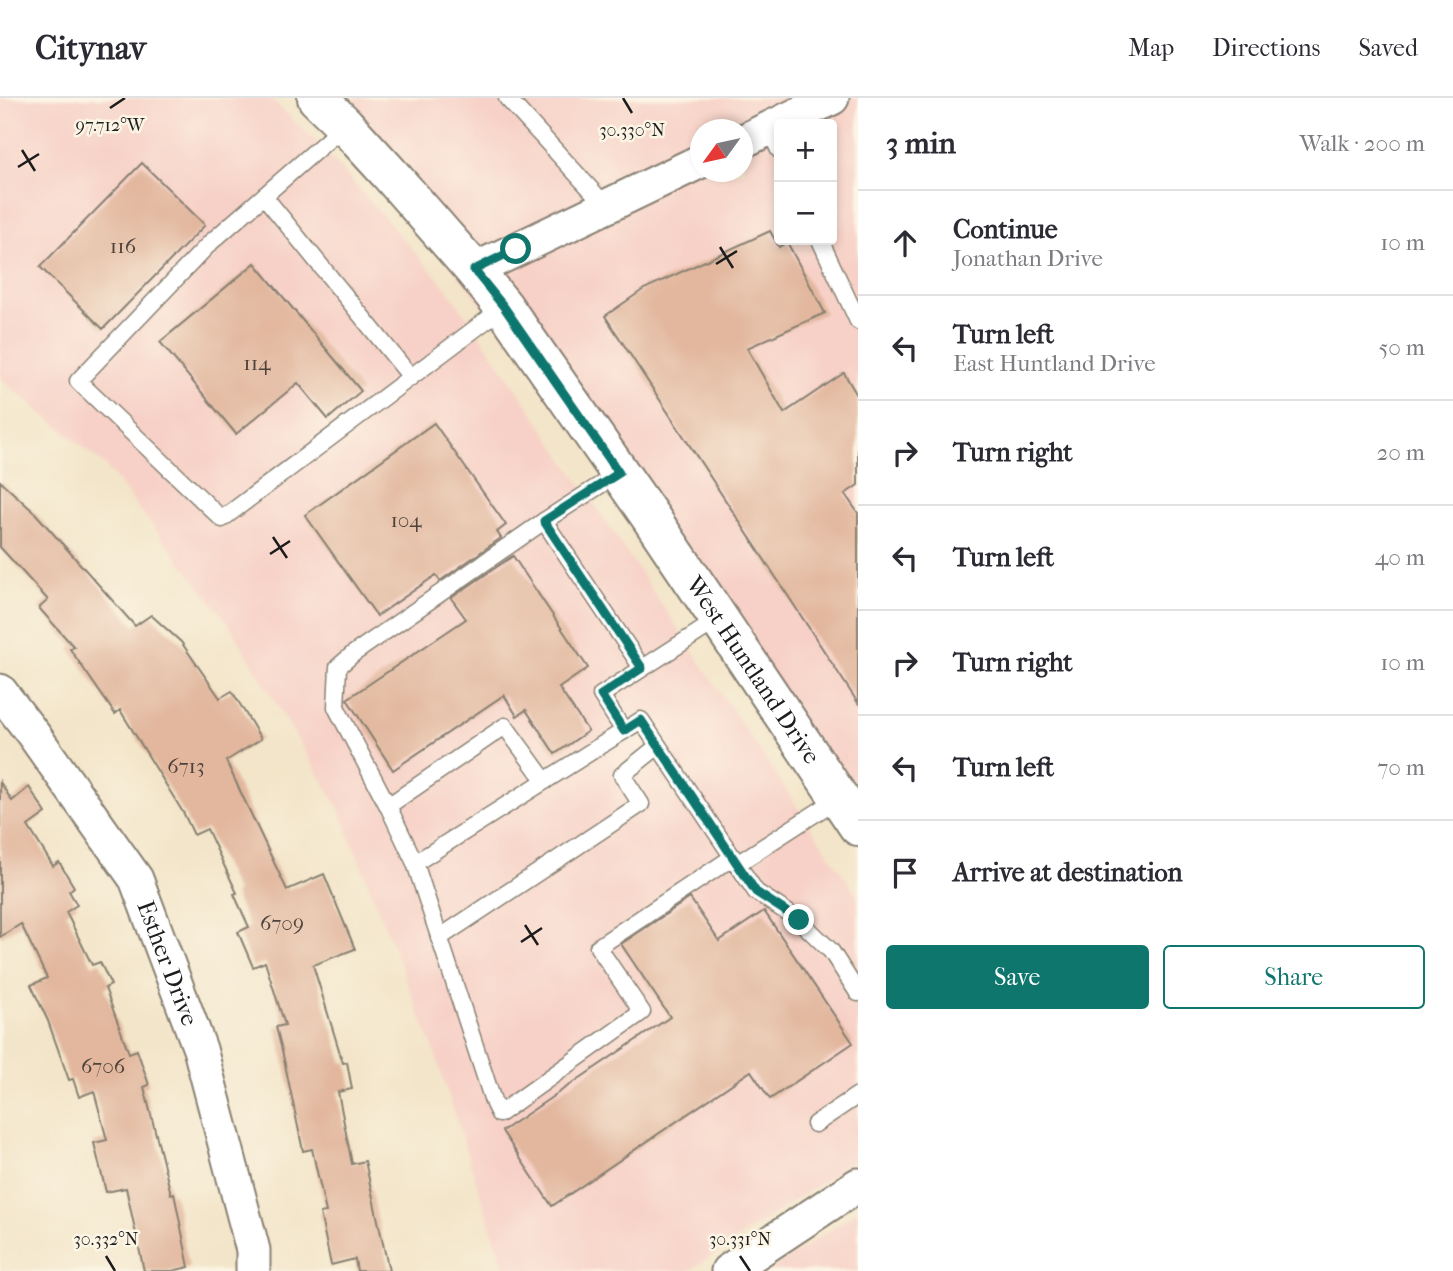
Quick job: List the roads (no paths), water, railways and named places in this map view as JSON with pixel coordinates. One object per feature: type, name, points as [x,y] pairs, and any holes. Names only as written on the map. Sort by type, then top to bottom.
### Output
[{"type":"street","points":[[764,139],[832,98]]},
{"type":"street","name":"West Huntland Drive","points":[[335,111],[504,307],[649,515],[849,811]]},
{"type":"street","points":[[474,270],[690,166]]},
{"type":"street","name":"Esther Drive","points":[[0,691],[136,879],[200,1049],[253,1250],[253,1271]]},
{"type":"street","points":[[728,1271],[858,1185]]},
{"type":"lane","points":[[507,98],[606,206]]},
{"type":"lane","points":[[335,111],[264,196],[210,243],[78,381],[222,519],[504,307]]},
{"type":"lane","points":[[264,196],[411,377]]},
{"type":"lane","points":[[822,245],[858,321]]},
{"type":"lane","points":[[619,473],[544,521],[352,654],[338,667],[336,707],[415,863],[499,1114],[642,1012],[598,947],[735,860],[849,811]]},
{"type":"lane","points":[[544,521],[642,668]]},
{"type":"lane","points":[[624,731],[601,695],[719,619]]},
{"type":"lane","points":[[415,863],[641,720],[756,892],[799,920],[831,951],[858,993]]},
{"type":"lane","points":[[388,806],[505,726],[545,781]]},
{"type":"lane","points":[[439,937],[640,804],[622,775],[658,746]]},
{"type":"lane","points":[[815,1124],[858,1095]]}]
